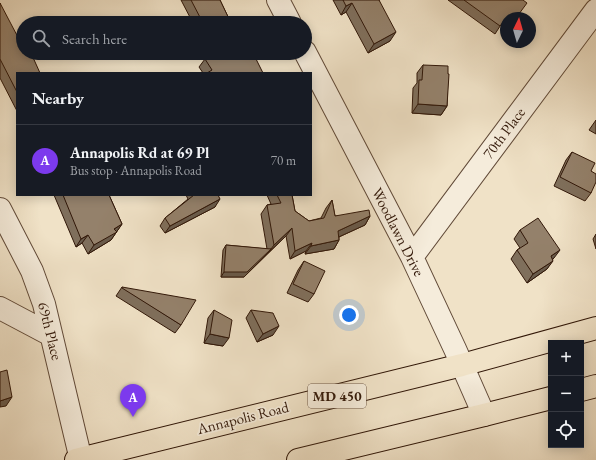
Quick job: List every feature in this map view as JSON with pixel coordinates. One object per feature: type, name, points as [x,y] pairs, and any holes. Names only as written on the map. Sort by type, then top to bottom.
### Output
[{"type":"main road","name":"Annapolis Road","points":[[80,460],[462,365],[596,328]]},
{"type":"main road","points":[[584,389],[596,386]]},
{"type":"main road","points":[[298,460],[548,399]]},
{"type":"street","points":[[278,0],[286,16]]},
{"type":"street","name":"70th Place","points":[[412,257],[596,10]]},
{"type":"street","name":"Woodlawn Drive","points":[[309,60],[412,257],[484,415]]},
{"type":"street","name":"69th Place","points":[[0,210],[35,279],[44,304],[80,460]]},
{"type":"street","points":[[0,308],[51,334]]},
{"type":"building","points":[[191,0],[220,0],[228,16],[199,16]]},
{"type":"building","points":[[343,0],[379,0],[396,32],[374,44],[352,3],[346,6]]},
{"type":"building","points":[[464,0],[523,0],[527,3],[520,12],[500,12],[500,26]]},
{"type":"building","points":[[0,3],[16,33],[16,60],[34,60],[40,72],[16,72],[16,90],[0,59]]},
{"type":"building","points":[[206,60],[256,60],[262,72],[209,72],[212,70]]},
{"type":"building","points":[[423,65],[448,66],[447,106],[418,104],[419,80],[422,80]]},
{"type":"building","points":[[572,152],[595,163],[591,171],[596,174],[596,182],[591,193],[560,177]]},
{"type":"building","points":[[63,196],[109,196],[122,224],[114,229],[117,232],[94,245],[88,235],[81,239]]},
{"type":"building","points":[[193,196],[218,196],[220,199],[170,226],[165,218]]},
{"type":"building","points":[[278,196],[292,196],[295,211],[309,221],[324,218],[332,200],[335,216],[369,210],[370,216],[338,231],[339,240],[311,246],[312,243],[295,251],[292,228],[274,245],[267,205],[281,203]]},
{"type":"building","points":[[538,218],[560,250],[551,256],[553,261],[533,274],[517,250],[528,243],[520,230]]},
{"type":"building","points":[[226,245],[271,249],[247,272],[224,272]]},
{"type":"building","points":[[304,261],[325,271],[314,294],[293,284]]},
{"type":"building","points":[[122,287],[196,300],[181,325]]},
{"type":"building","points":[[214,310],[232,320],[229,338],[210,334]]},
{"type":"building","points":[[251,310],[273,313],[279,326],[263,334]]},
{"type":"building","points":[[7,370],[12,397],[0,401],[0,372]]},
{"type":"place","name":"Annapolis Rd at 69 Pl","points":[[133,417]]}]
